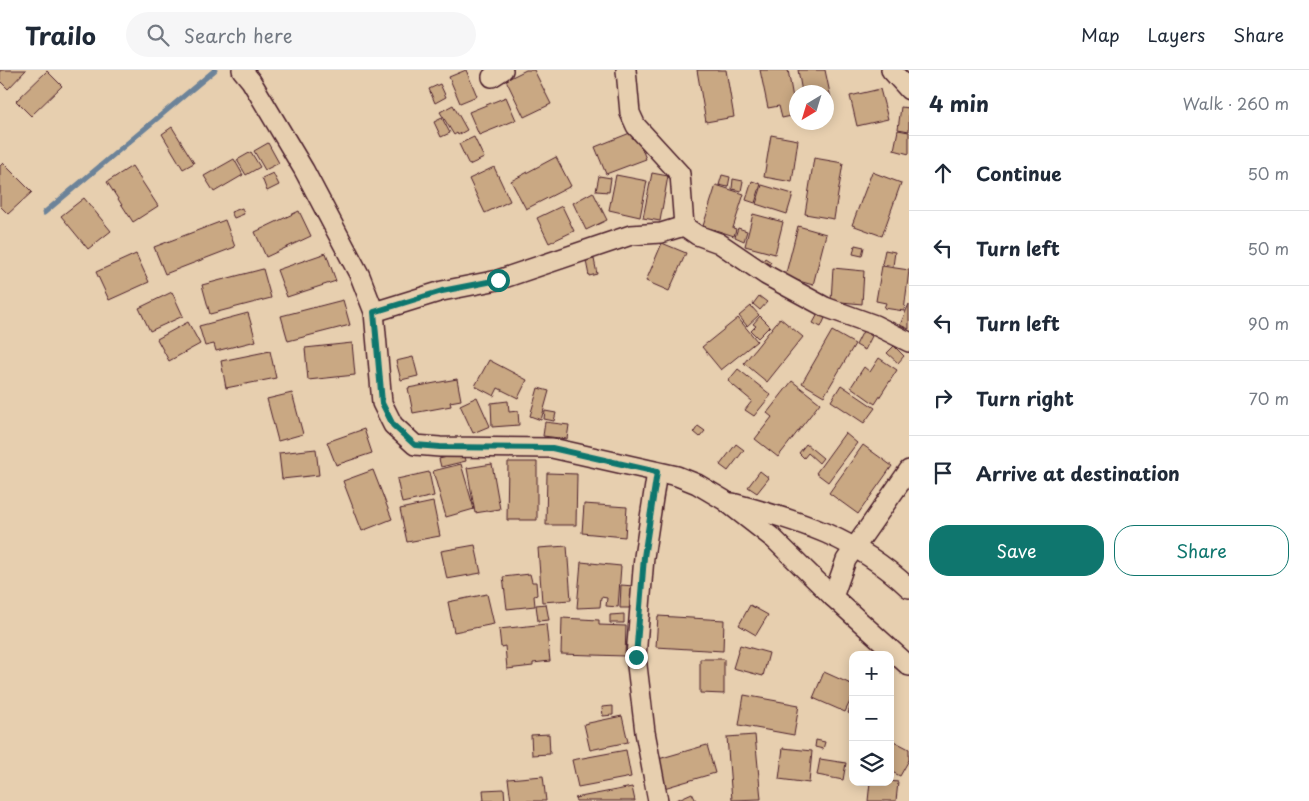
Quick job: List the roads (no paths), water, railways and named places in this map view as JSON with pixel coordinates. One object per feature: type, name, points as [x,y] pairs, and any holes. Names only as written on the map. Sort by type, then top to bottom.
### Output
[{"type":"street","points":[[242,70],[304,170],[360,276],[374,312],[382,403],[393,425],[415,445],[552,448],[677,476],[697,484],[724,500],[774,539],[833,597],[909,666]]},
{"type":"street","points":[[626,70],[630,113],[636,126],[680,174],[684,226],[697,236],[720,242],[766,275],[820,304],[875,325],[909,342]]},
{"type":"street","points":[[891,70],[909,90]]},
{"type":"street","points":[[374,312],[442,291],[498,280],[630,235],[661,234],[684,226]]},
{"type":"street","points":[[833,597],[846,560],[909,470]]},
{"type":"street","points":[[657,472],[644,557],[636,657],[645,732],[658,801]]},
{"type":"street","points":[[724,500],[797,520],[856,546],[909,588]]},
{"type":"waterway","points":[[44,213],[215,70]]}]
